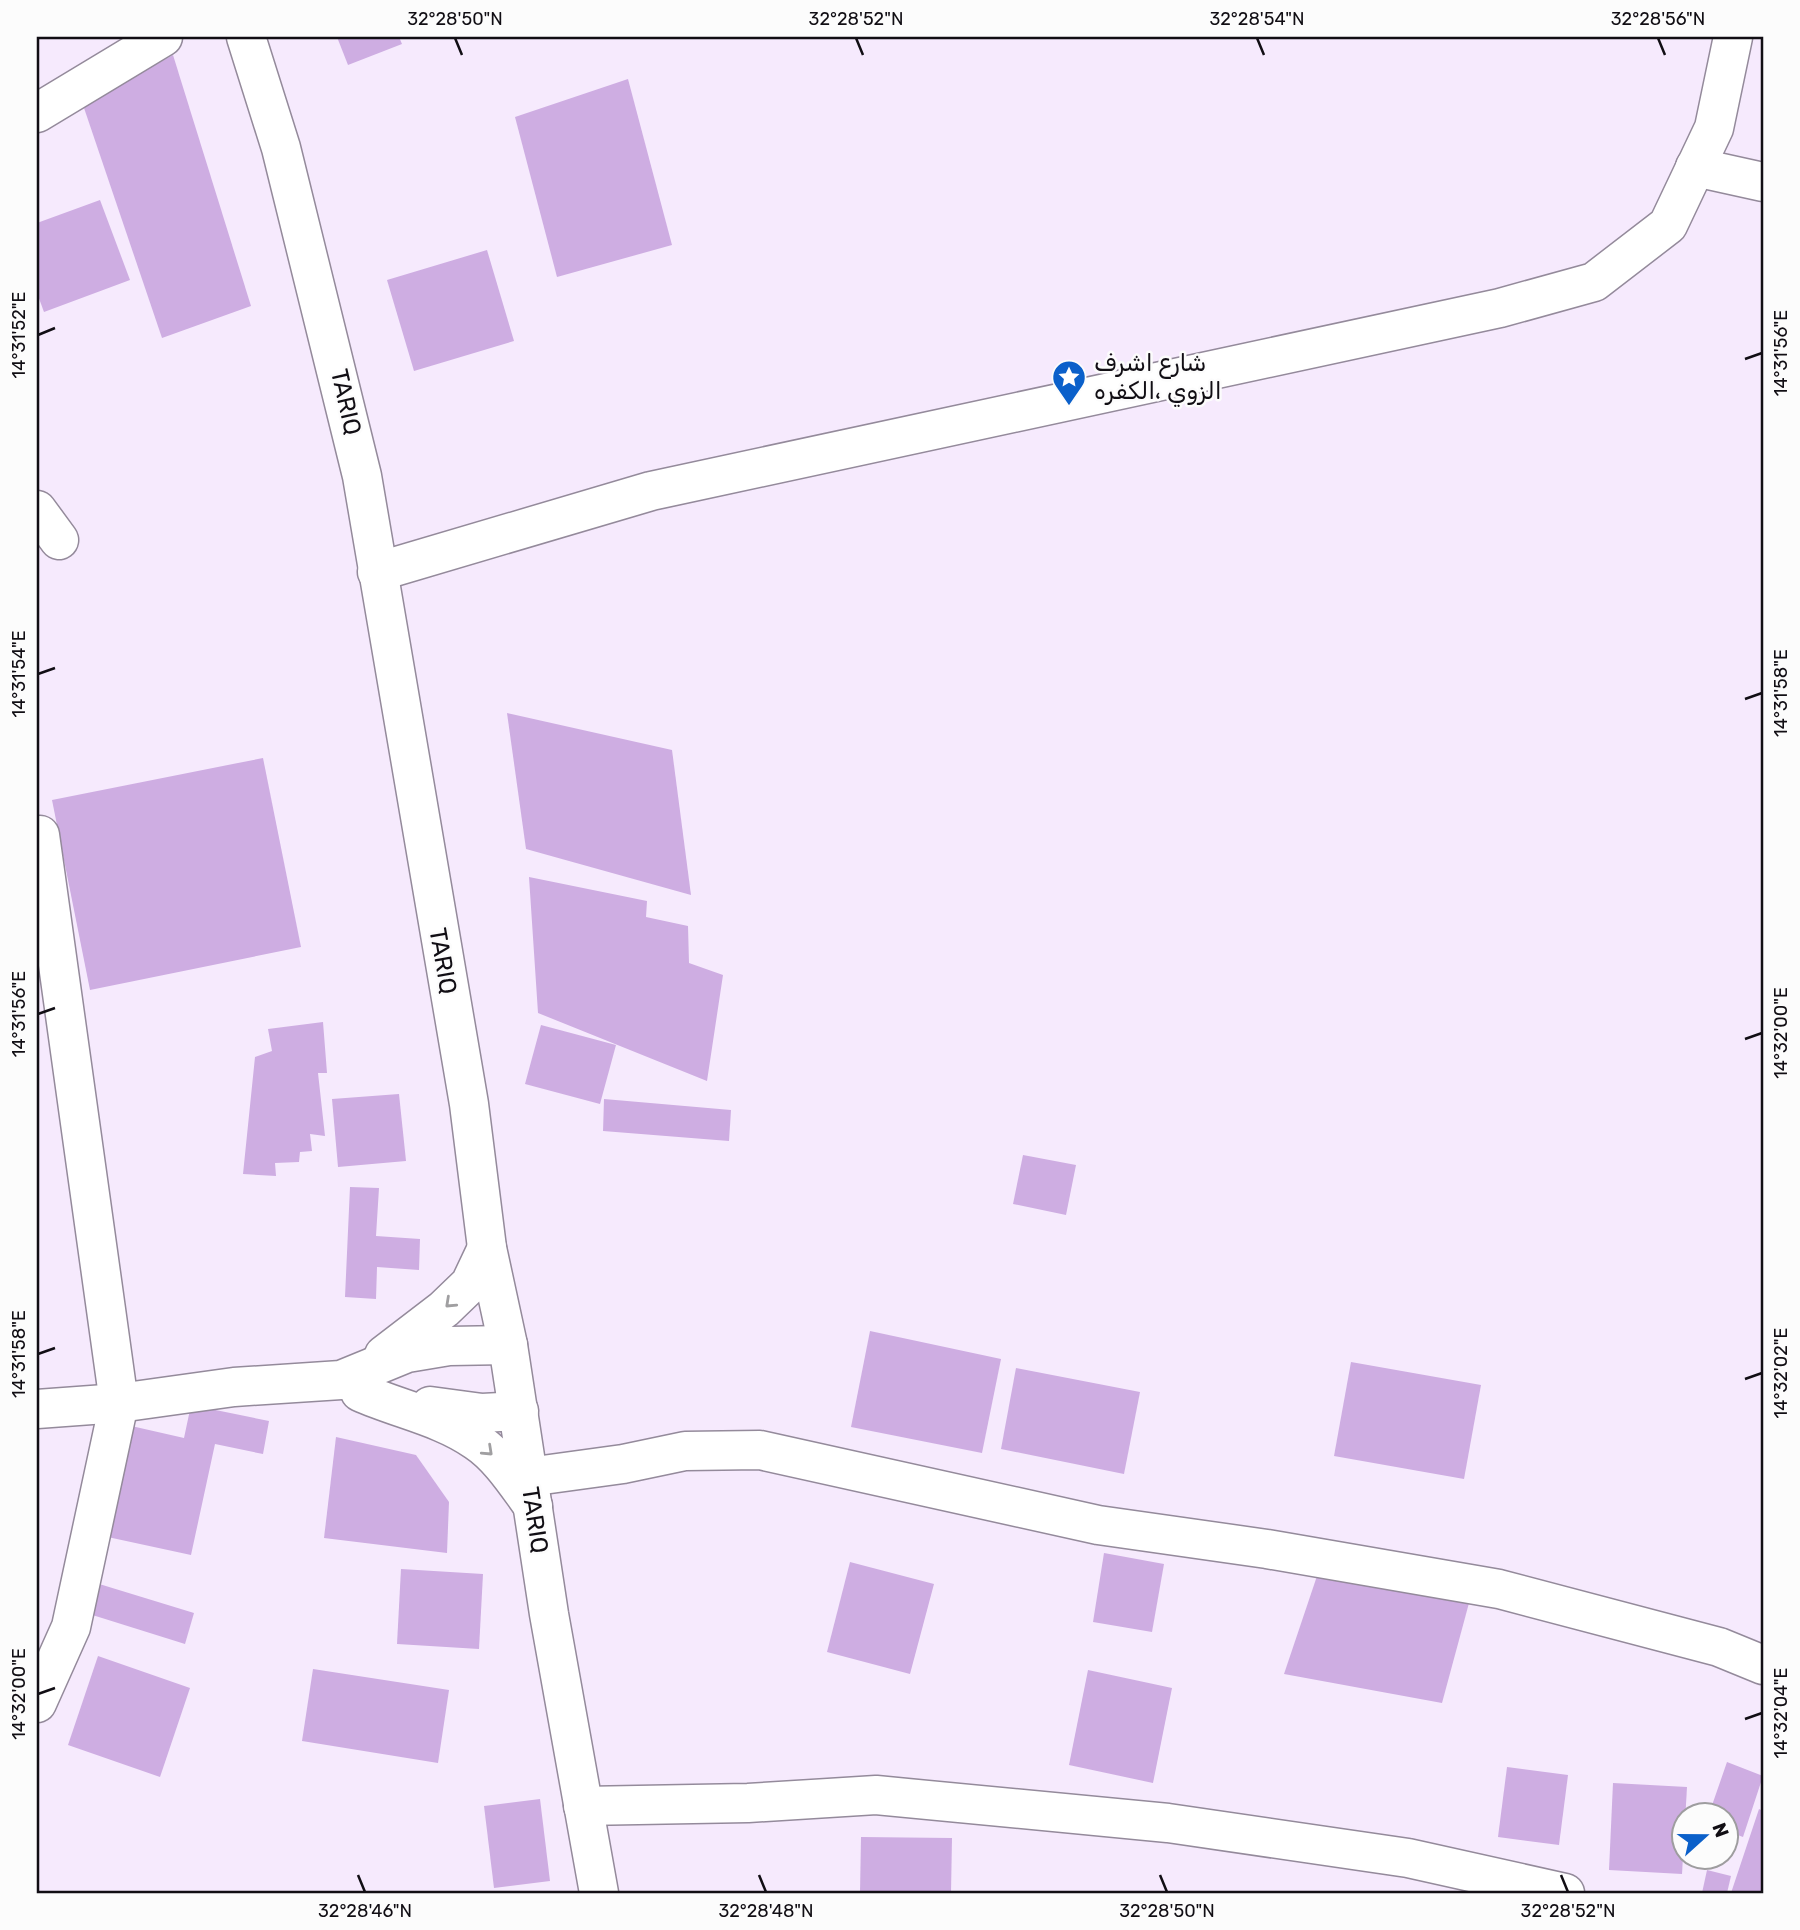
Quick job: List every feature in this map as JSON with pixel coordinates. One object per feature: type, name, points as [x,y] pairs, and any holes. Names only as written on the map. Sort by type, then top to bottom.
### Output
[{"type":"street","points":[[37,113],[163,37]]},
{"type":"street","name":"TARIQ","points":[[246,37],[281,148],[337,366],[362,476],[468,1104],[487,1248],[508,1345],[599,1893]]},
{"type":"street","points":[[377,572],[651,491],[1500,308],[1594,282],[1668,225],[1714,128],[1733,37]]},
{"type":"street","points":[[1695,167],[1763,182]]},
{"type":"street","points":[[37,510],[59,540]]},
{"type":"street","points":[[37,1703],[71,1627],[119,1402],[40,835]]},
{"type":"street","points":[[356,1380],[444,1309],[470,1284],[487,1248]]},
{"type":"street","points":[[37,1409],[119,1402],[234,1387],[356,1380],[407,1353],[449,1346],[508,1345]]},
{"type":"street","points":[[356,1380],[413,1404],[481,1413],[519,1411]]},
{"type":"street","points":[[356,1380],[394,1408],[451,1426],[478,1442],[531,1491],[623,1464],[685,1451],[760,1450],[1098,1525],[1267,1549],[1499,1589],[1719,1647],[1763,1665]]},
{"type":"street","points":[[583,1806],[748,1803],[890,1796],[1168,1823],[1408,1858],[1565,1893]]},
{"type":"building","points":[[337,37],[399,37],[402,44],[348,65]]},
{"type":"building","points":[[173,55],[251,306],[162,338],[83,105]]},
{"type":"building","points":[[628,79],[672,245],[557,277],[515,117]]},
{"type":"building","points":[[100,200],[130,280],[44,312],[37,293],[37,223]]},
{"type":"building","points":[[487,250],[514,341],[414,371],[387,280]]},
{"type":"building","points":[[507,713],[672,750],[691,895],[526,849]]},
{"type":"building","points":[[263,758],[301,947],[90,990],[52,800]]},
{"type":"building","points":[[529,877],[647,901],[646,917],[688,926],[689,963],[723,975],[707,1081],[538,1013]]},
{"type":"building","points":[[323,1022],[327,1073],[318,1073],[325,1136],[310,1134],[312,1151],[300,1152],[299,1162],[275,1163],[276,1176],[243,1174],[255,1057],[272,1051],[268,1029]]},
{"type":"building","points":[[541,1025],[616,1045],[600,1104],[525,1084]]},
{"type":"building","points":[[399,1094],[406,1161],[338,1167],[332,1099]]},
{"type":"building","points":[[604,1099],[731,1110],[729,1141],[603,1131]]},
{"type":"building","points":[[1023,1155],[1076,1165],[1066,1215],[1013,1204]]},
{"type":"building","points":[[350,1187],[379,1188],[376,1236],[420,1239],[419,1270],[377,1267],[376,1299],[345,1297]]},
{"type":"building","points":[[870,1331],[1001,1359],[982,1453],[851,1427]]},
{"type":"building","points":[[1351,1362],[1481,1385],[1464,1479],[1334,1456]]},
{"type":"building","points":[[1016,1368],[1140,1392],[1124,1474],[1001,1449]]},
{"type":"building","points":[[191,1405],[269,1421],[263,1454],[215,1444],[191,1555],[103,1536],[127,1425],[184,1438]]},
{"type":"building","points":[[336,1437],[416,1455],[449,1502],[447,1553],[324,1538]]},
{"type":"building","points":[[1104,1553],[1164,1564],[1152,1632],[1093,1622]]},
{"type":"building","points":[[850,1562],[934,1584],[910,1674],[827,1652]]},
{"type":"building","points":[[401,1569],[483,1574],[479,1649],[397,1644]]},
{"type":"building","points":[[1317,1576],[1469,1603],[1442,1703],[1284,1674]]},
{"type":"building","points":[[96,1583],[194,1613],[185,1644],[86,1613]]},
{"type":"building","points":[[98,1656],[190,1688],[160,1777],[68,1745]]},
{"type":"building","points":[[313,1669],[449,1690],[438,1763],[302,1741]]},
{"type":"building","points":[[1088,1670],[1172,1688],[1153,1783],[1069,1765]]},
{"type":"building","points":[[1727,1762],[1763,1776],[1743,1837],[1741,1800],[1714,1800]]},
{"type":"building","points":[[1507,1767],[1568,1775],[1559,1845],[1498,1837]]},
{"type":"building","points":[[1613,1783],[1687,1787],[1686,1800],[1671,1800],[1671,1870],[1682,1870],[1682,1874],[1609,1870]]},
{"type":"building","points":[[540,1799],[550,1881],[494,1888],[484,1806]]},
{"type":"building","points":[[1759,1809],[1763,1811],[1763,1893],[1731,1893],[1739,1870],[1741,1870]]},
{"type":"building","points":[[861,1837],[952,1838],[951,1893],[860,1893]]},
{"type":"building","points":[[1707,1870],[1731,1876],[1727,1893],[1702,1893]]},
{"type":"place","name":"شارع اشرف الزوي ،الكفره","points":[[1069,407]]}]
